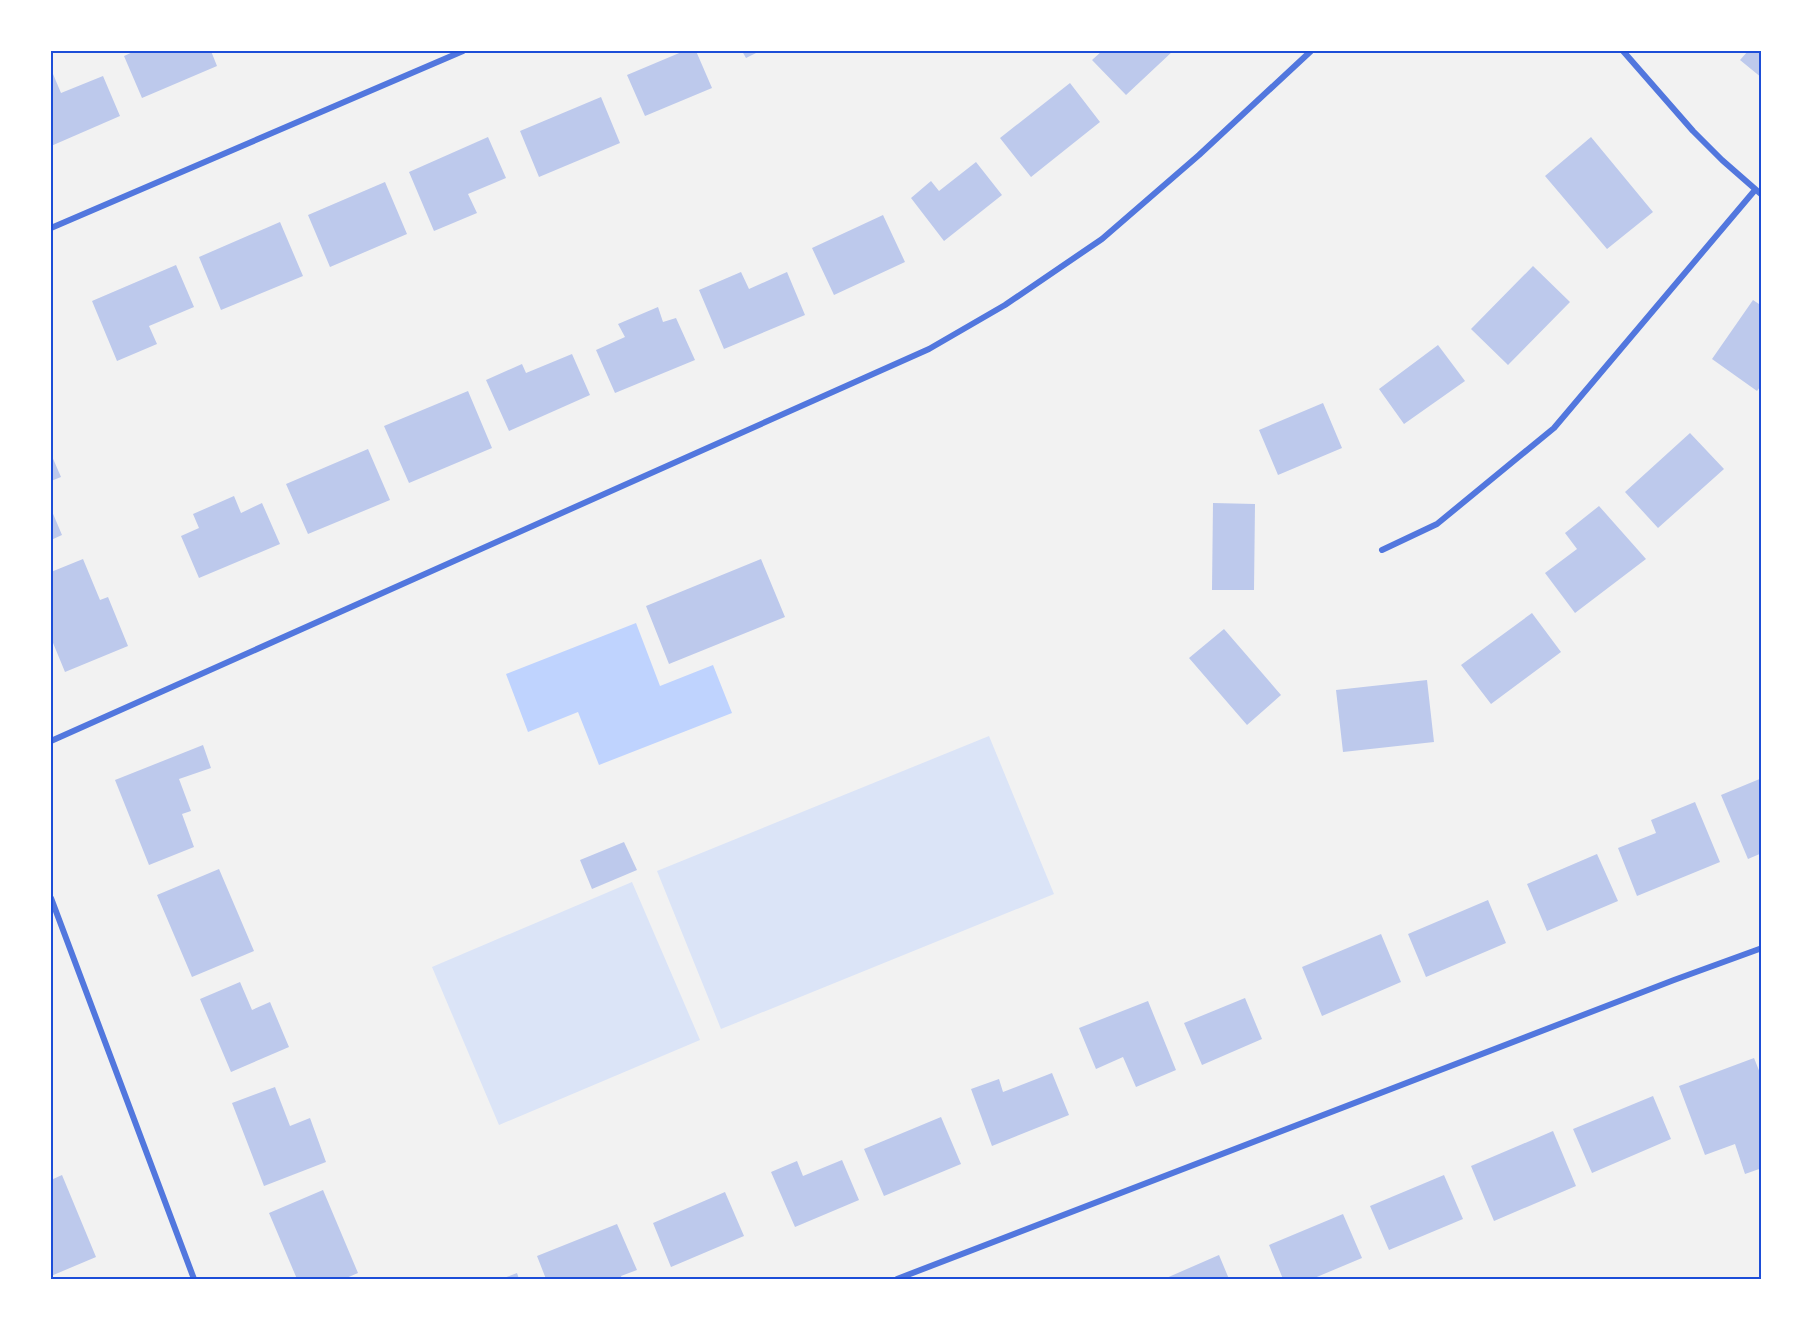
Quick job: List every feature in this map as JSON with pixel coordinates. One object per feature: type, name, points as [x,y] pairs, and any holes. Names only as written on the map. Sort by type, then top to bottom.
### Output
[{"type":"street","points":[[51,228],[463,51]]},
{"type":"street","points":[[51,741],[929,349],[1005,305],[1102,238],[1199,155],[1311,51]]},
{"type":"street","points":[[1623,51],[1692,131],[1762,195]]},
{"type":"street","points":[[1382,550],[1437,524],[1554,428],[1755,190]]},
{"type":"street","points":[[51,898],[194,1279]]},
{"type":"street","points":[[897,1279],[1762,948]]},
{"type":"shaded area","points":[[989,736],[1054,894],[721,1029],[657,871]]},
{"type":"shaded area","points":[[632,882],[700,1040],[499,1125],[432,967]]},
{"type":"water","points":[[636,623],[660,686],[713,665],[732,713],[599,765],[578,712],[528,732],[506,674]]},
{"type":"building","points":[[135,51],[211,51],[217,66],[142,98],[124,56]]},
{"type":"building","points":[[684,51],[696,51],[712,88],[645,116],[627,75]]},
{"type":"building","points":[[742,51],[760,51],[746,58]]},
{"type":"building","points":[[1102,51],[1173,51],[1126,95],[1092,60]]},
{"type":"building","points":[[1748,51],[1762,51],[1762,78],[1740,60]]},
{"type":"building","points":[[53,74],[61,93],[103,76],[120,116],[51,146],[51,75]]},
{"type":"building","points":[[1070,83],[1100,122],[1031,177],[1000,138]]},
{"type":"building","points":[[601,97],[620,143],[539,177],[520,131]]},
{"type":"building","points":[[488,137],[506,178],[468,194],[477,213],[434,231],[409,172]]},
{"type":"building","points":[[1591,137],[1653,212],[1607,249],[1545,176]]},
{"type":"building","points":[[976,162],[1002,195],[944,241],[911,198],[931,181],[939,191]]},
{"type":"building","points":[[385,182],[407,234],[330,267],[308,215]]},
{"type":"building","points":[[883,215],[905,262],[834,295],[812,248]]},
{"type":"building","points":[[280,222],[303,276],[221,310],[199,257]]},
{"type":"building","points":[[176,265],[194,307],[149,326],[157,344],[117,361],[92,301]]},
{"type":"building","points":[[1533,266],[1570,302],[1508,365],[1471,329]]},
{"type":"building","points":[[741,272],[749,289],[787,272],[805,315],[724,349],[699,290]]},
{"type":"building","points":[[1753,300],[1762,306],[1762,384],[1757,391],[1712,359]]},
{"type":"building","points":[[658,307],[663,322],[676,318],[695,360],[615,393],[596,350],[625,337],[618,324]]},
{"type":"building","points":[[1438,345],[1465,381],[1404,424],[1379,389]]},
{"type":"building","points":[[572,354],[590,395],[509,431],[486,380],[522,364],[526,373]]},
{"type":"building","points":[[468,391],[492,448],[409,483],[384,426]]},
{"type":"building","points":[[1323,403],[1342,448],[1278,475],[1259,430]]},
{"type":"building","points":[[1690,433],[1724,469],[1658,528],[1625,492]]},
{"type":"building","points":[[368,449],[390,500],[308,534],[286,484]]},
{"type":"building","points":[[51,454],[61,477],[51,481]]},
{"type":"building","points":[[234,496],[241,513],[262,503],[280,544],[199,578],[181,536],[199,528],[193,514]]},
{"type":"building","points":[[1213,503],[1255,504],[1254,590],[1212,590]]},
{"type":"building","points":[[1599,506],[1646,559],[1575,613],[1545,573],[1577,549],[1565,533]]},
{"type":"building","points":[[51,509],[62,535],[51,540]]},
{"type":"building","points":[[83,559],[100,600],[108,597],[128,646],[65,672],[51,638],[51,572]]},
{"type":"building","points":[[761,559],[785,617],[669,664],[646,606]]},
{"type":"building","points":[[1532,613],[1561,652],[1491,704],[1461,665]]},
{"type":"building","points":[[1224,629],[1281,695],[1247,725],[1189,658]]},
{"type":"building","points":[[1427,680],[1434,742],[1343,752],[1336,690]]},
{"type":"building","points":[[203,745],[211,768],[179,779],[191,811],[182,814],[194,847],[149,865],[115,780]]},
{"type":"building","points":[[1762,778],[1762,853],[1748,859],[1721,795]]},
{"type":"building","points":[[1695,802],[1720,862],[1637,896],[1618,848],[1656,833],[1651,820]]},
{"type":"building","points":[[624,842],[637,870],[592,889],[580,860]]},
{"type":"building","points":[[1597,854],[1618,901],[1547,931],[1527,884]]},
{"type":"building","points":[[219,869],[254,951],[192,977],[157,895]]},
{"type":"building","points":[[1488,900],[1506,943],[1426,977],[1408,934]]},
{"type":"building","points":[[1381,934],[1401,982],[1322,1016],[1302,967]]},
{"type":"building","points":[[240,982],[252,1010],[270,1002],[289,1047],[231,1072],[200,999]]},
{"type":"building","points":[[1245,998],[1262,1039],[1202,1065],[1184,1023]]},
{"type":"building","points":[[1148,1001],[1176,1070],[1136,1087],[1123,1057],[1096,1069],[1079,1028]]},
{"type":"building","points":[[1754,1058],[1762,1078],[1762,1168],[1745,1174],[1735,1144],[1705,1155],[1679,1086]]},
{"type":"building","points":[[1052,1073],[1069,1115],[992,1146],[971,1089],[999,1079],[1003,1092]]},
{"type":"building","points":[[275,1087],[290,1126],[310,1118],[326,1162],[264,1186],[232,1103]]},
{"type":"building","points":[[1653,1096],[1671,1139],[1592,1173],[1573,1129]]},
{"type":"building","points":[[941,1117],[961,1164],[884,1196],[864,1149]]},
{"type":"building","points":[[1553,1131],[1576,1186],[1494,1221],[1471,1166]]},
{"type":"building","points":[[842,1160],[859,1200],[795,1227],[771,1172],[797,1161],[803,1176]]},
{"type":"building","points":[[62,1175],[96,1257],[51,1276],[51,1180]]},
{"type":"building","points":[[1444,1175],[1463,1219],[1389,1250],[1370,1206]]},
{"type":"building","points":[[323,1190],[358,1273],[344,1279],[297,1279],[269,1213]]},
{"type":"building","points":[[725,1192],[744,1236],[671,1267],[653,1223]]},
{"type":"building","points":[[1343,1214],[1362,1258],[1312,1279],[1283,1279],[1269,1245]]},
{"type":"building","points":[[617,1224],[637,1270],[621,1276],[622,1279],[546,1279],[537,1256]]},
{"type":"building","points":[[1219,1255],[1229,1279],[1164,1279]]},
{"type":"building","points":[[517,1273],[519,1279],[501,1279]]}]
